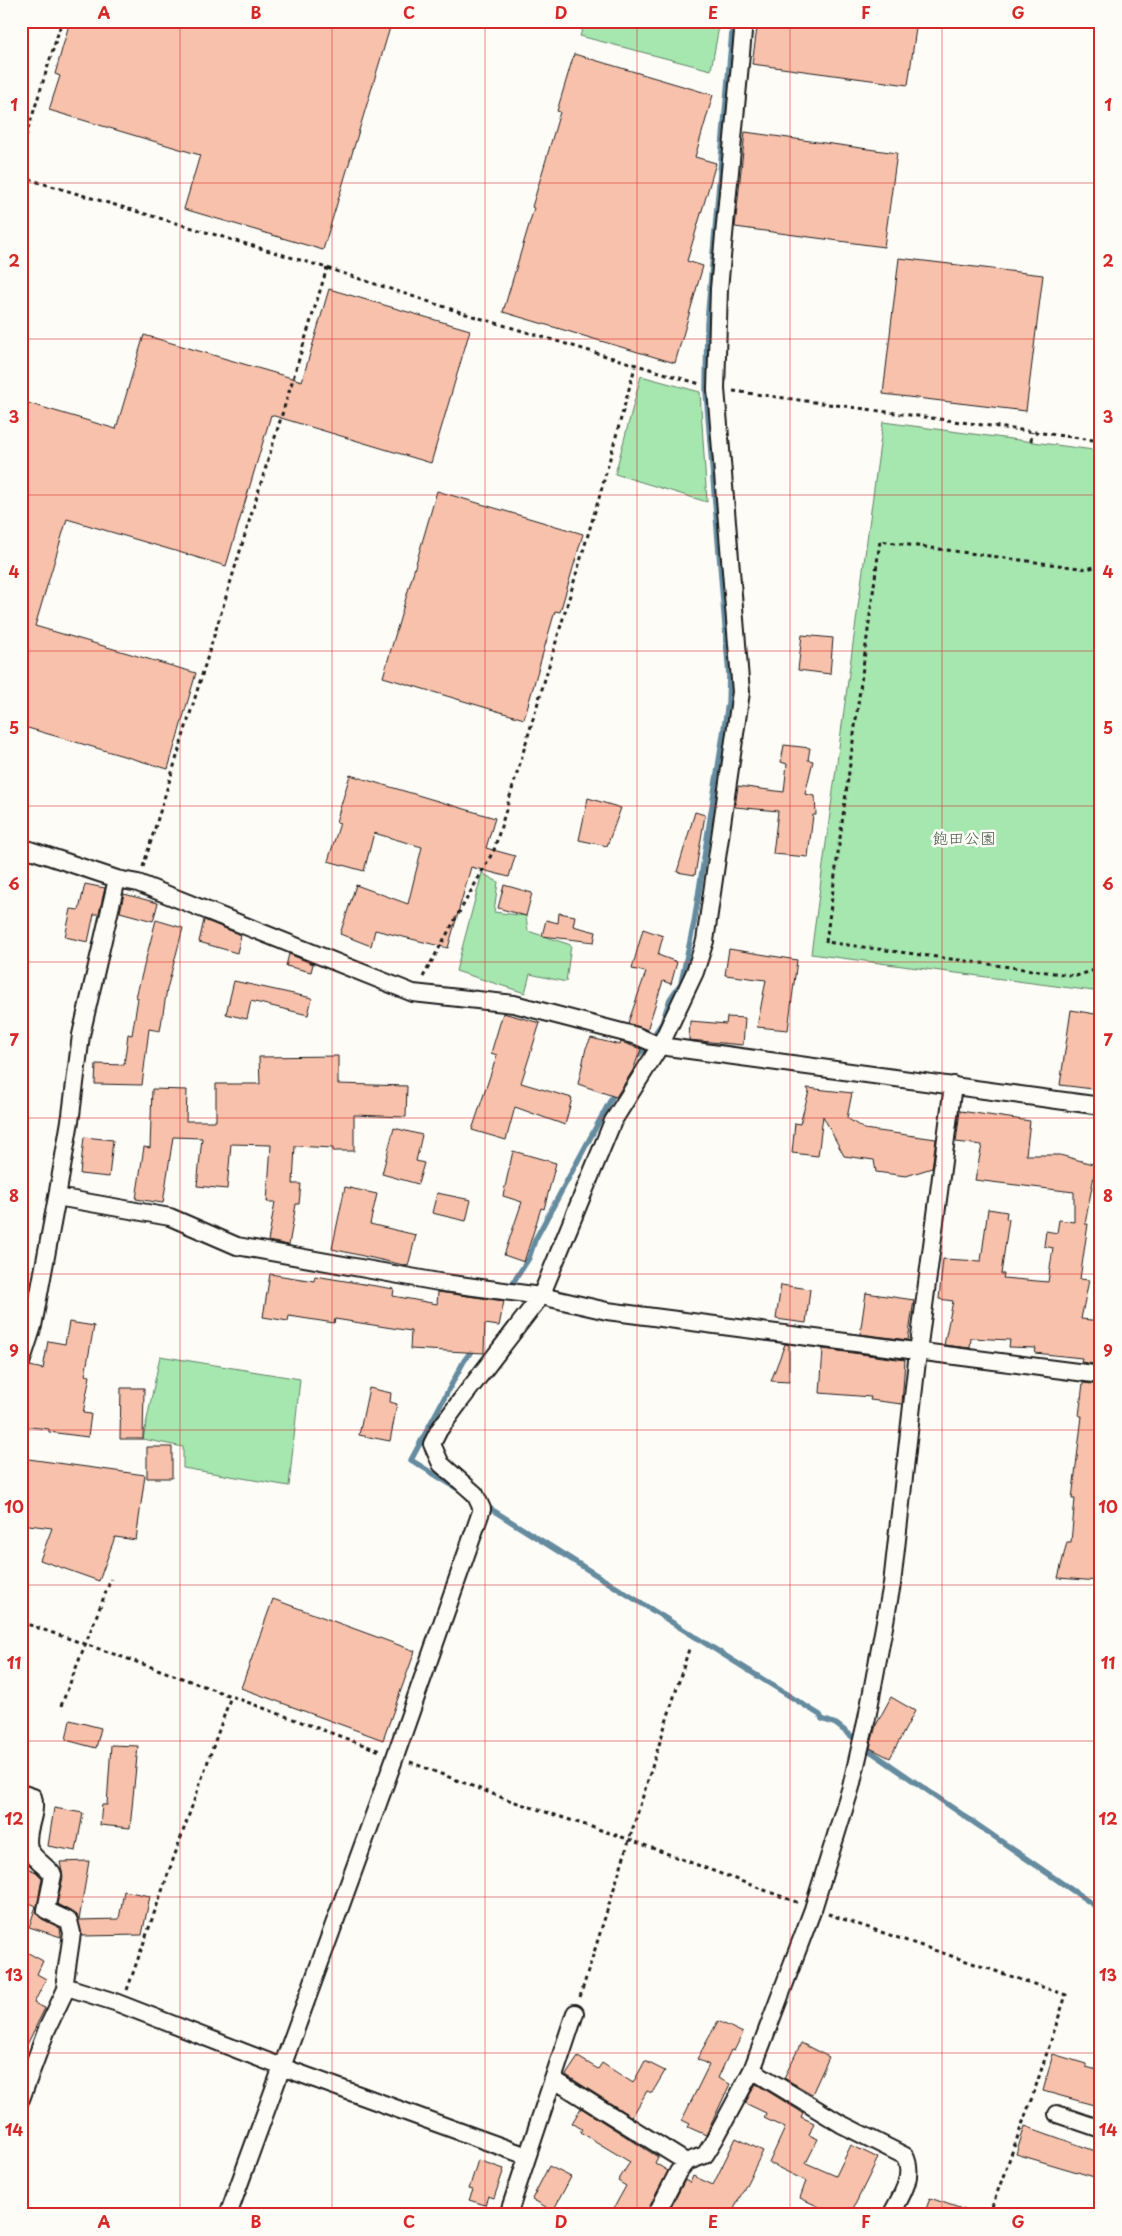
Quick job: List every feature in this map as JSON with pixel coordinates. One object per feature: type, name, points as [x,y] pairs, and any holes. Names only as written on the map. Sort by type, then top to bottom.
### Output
[{"type":"street","points":[[228,2215],[396,1757],[482,1509],[475,1494],[441,1464],[432,1444],[439,1430],[461,1400],[541,1296],[613,1121],[660,1046],[695,972],[705,941],[741,692],[716,389],[720,289],[744,21]]},
{"type":"street","points":[[21,847],[117,880],[138,883],[414,993],[514,1004],[638,1036],[660,1046],[799,1067],[953,1085],[1101,1106]]},
{"type":"street","points":[[21,1363],[33,1326],[57,1197],[71,1115],[81,1035],[117,880]]},
{"type":"street","points":[[656,2215],[678,2172],[686,2162],[705,2155],[752,2070],[813,1909],[851,1787],[868,1718],[892,1584],[918,1352],[953,1085]]},
{"type":"street","points":[[57,1197],[170,1217],[237,1246],[444,1283],[541,1296],[607,1310],[1101,1375]]},
{"type":"street","points":[[21,1793],[33,1797],[36,1807],[28,1840],[30,1850],[53,1875],[46,1910],[68,1921],[72,1933],[65,1981],[67,1987],[47,2029],[21,2099]]},
{"type":"street","points":[[67,1987],[122,2004],[282,2067],[528,2156]]},
{"type":"street","points":[[508,2215],[575,2013]]},
{"type":"street","points":[[752,2070],[841,2124],[905,2156],[909,2163],[908,2181],[891,2215]]},
{"type":"street","points":[[553,2079],[686,2162]]},
{"type":"street","points":[[1057,2114],[1101,2129]]},
{"type":"path","points":[[21,152],[62,21]]},
{"type":"path","points":[[21,177],[327,268],[636,366],[716,389],[1101,441]]},
{"type":"path","points":[[138,883],[327,268]]},
{"type":"path","points":[[414,993],[494,850],[601,491],[636,366]]},
{"type":"path","points":[[1031,442],[1032,432]]},
{"type":"path","points":[[1101,565],[1087,569],[880,542],[826,942],[1076,976],[1101,968]]},
{"type":"path","points":[[61,1706],[111,1579]]},
{"type":"path","points":[[21,1622],[231,1696],[503,1798],[628,1839],[813,1909],[1066,1995],[1034,2092],[989,2215]]},
{"type":"path","points":[[575,2013],[689,1649]]},
{"type":"path","points":[[122,2004],[231,1696]]},
{"type":"green space","points":[[585,21],[720,21],[711,70],[580,36]]},
{"type":"green space","points":[[641,376],[700,392],[707,502],[615,474]]},
{"type":"green space","name":"飽田公園","points":[[883,422],[1101,451],[1101,992],[811,954]]},
{"type":"green space","points":[[482,873],[498,882],[494,912],[526,916],[528,931],[571,945],[566,982],[530,974],[525,993],[456,971]]},
{"type":"green space","points":[[160,1356],[300,1379],[289,1486],[183,1468],[183,1447],[143,1439]]},
{"type":"building","points":[[70,21],[392,21],[323,250],[184,209],[200,155],[49,110],[60,76],[55,74]]},
{"type":"building","points":[[758,21],[917,21],[908,85],[752,64]]},
{"type":"building","points":[[574,54],[713,95],[695,157],[716,163],[687,261],[703,266],[675,363],[503,312],[534,208],[532,207],[560,112],[557,111]]},
{"type":"building","points":[[745,132],[897,153],[884,247],[735,227]]},
{"type":"building","points":[[899,258],[1043,275],[1026,411],[883,394]]},
{"type":"building","points":[[329,289],[470,330],[431,463],[271,415],[226,566],[67,519],[35,626],[196,673],[168,769],[21,726],[21,401],[116,429],[144,335],[302,381]]},
{"type":"building","points":[[437,491],[583,534],[560,612],[555,611],[524,719],[383,677]]},
{"type":"building","points":[[802,635],[833,638],[830,674],[798,670]]},
{"type":"building","points":[[784,745],[810,748],[808,760],[813,761],[805,794],[815,796],[816,815],[813,815],[808,857],[773,854],[778,811],[735,807],[738,786],[784,792],[787,764],[781,762]]},
{"type":"building","points":[[350,775],[495,818],[486,848],[515,856],[509,877],[471,867],[448,948],[375,930],[371,946],[340,934],[356,885],[408,904],[422,847],[374,833],[364,871],[328,861],[340,823],[336,822]]},
{"type":"building","points":[[588,798],[621,808],[607,846],[579,840]]},
{"type":"building","points":[[695,812],[705,815],[695,875],[677,872]]},
{"type":"building","points":[[85,884],[105,888],[99,914],[94,914],[88,942],[65,937],[71,909],[79,910]]},
{"type":"building","points":[[504,885],[532,893],[526,916],[498,908]]},
{"type":"building","points":[[124,894],[158,903],[153,921],[120,912]]},
{"type":"building","points":[[559,913],[575,916],[573,926],[596,932],[594,942],[542,936],[546,920],[558,923]]},
{"type":"building","points":[[156,920],[183,928],[167,989],[160,1031],[149,1029],[142,1085],[95,1084],[96,1064],[124,1065],[128,1034],[132,1035],[138,998],[136,997]]},
{"type":"building","points":[[204,920],[241,935],[237,953],[199,942]]},
{"type":"building","points":[[643,929],[663,936],[658,955],[677,962],[671,984],[663,981],[647,1030],[628,1023],[646,972],[632,969]]},
{"type":"building","points":[[729,949],[797,960],[788,1030],[757,1027],[766,980],[725,975]]},
{"type":"building","points":[[289,954],[313,964],[311,972],[286,966]]},
{"type":"building","points":[[234,981],[312,998],[308,1015],[251,1001],[247,1019],[226,1014]]},
{"type":"building","points":[[1071,1010],[1101,1015],[1101,1090],[1060,1085]]},
{"type":"building","points":[[503,1013],[540,1023],[521,1083],[572,1098],[565,1125],[515,1107],[506,1140],[472,1130],[497,1055],[491,1053]]},
{"type":"building","points":[[727,1017],[745,1018],[743,1045],[689,1040],[690,1021],[726,1024]]},
{"type":"building","points":[[591,1038],[620,1045],[621,1042],[641,1049],[633,1070],[616,1097],[578,1084],[586,1048]]},
{"type":"building","points":[[338,1056],[338,1084],[407,1086],[406,1117],[354,1115],[354,1151],[333,1151],[333,1148],[295,1146],[293,1184],[301,1184],[299,1204],[296,1204],[289,1245],[268,1241],[275,1202],[267,1202],[271,1145],[231,1144],[227,1189],[197,1186],[202,1138],[173,1137],[163,1203],[136,1199],[144,1147],[150,1148],[152,1089],[187,1090],[186,1121],[216,1121],[216,1084],[260,1084],[259,1057]]},
{"type":"building","points":[[807,1088],[852,1093],[847,1118],[864,1129],[936,1139],[932,1168],[906,1176],[876,1172],[874,1160],[844,1156],[823,1116],[818,1156],[792,1153],[795,1123],[800,1124],[809,1091]]},
{"type":"building","points":[[960,1111],[1030,1121],[1026,1155],[1060,1155],[1096,1165],[1085,1224],[1088,1224],[1080,1279],[1089,1280],[1081,1319],[1101,1321],[1101,1365],[1081,1362],[1082,1358],[1035,1353],[1036,1348],[1009,1347],[1010,1340],[971,1338],[970,1348],[944,1345],[953,1301],[939,1299],[943,1259],[981,1261],[988,1209],[1007,1212],[1006,1218],[1009,1219],[1001,1274],[1004,1274],[1003,1278],[1048,1282],[1053,1248],[1044,1246],[1046,1231],[1057,1233],[1059,1220],[1074,1222],[1074,1192],[975,1180],[982,1145],[956,1142]]},
{"type":"building","points":[[394,1128],[422,1135],[416,1161],[424,1163],[418,1184],[382,1174]]},
{"type":"building","points":[[84,1137],[113,1140],[109,1177],[80,1174]]},
{"type":"building","points":[[513,1151],[556,1163],[544,1209],[541,1208],[524,1262],[504,1255],[522,1202],[503,1196]]},
{"type":"building","points":[[345,1187],[377,1194],[370,1224],[416,1235],[408,1266],[332,1249]]},
{"type":"building","points":[[437,1193],[471,1200],[466,1221],[432,1213]]},
{"type":"building","points":[[270,1274],[314,1281],[315,1276],[394,1289],[393,1296],[437,1304],[438,1292],[504,1301],[499,1326],[485,1324],[484,1353],[410,1349],[411,1331],[335,1319],[334,1323],[289,1316],[288,1321],[263,1317]]},
{"type":"building","points":[[781,1285],[810,1289],[806,1323],[776,1319]]},
{"type":"building","points":[[866,1293],[914,1300],[908,1340],[860,1334]]},
{"type":"building","points":[[69,1322],[94,1326],[85,1375],[90,1376],[83,1413],[91,1414],[88,1437],[49,1432],[49,1429],[21,1426],[21,1389],[25,1372],[30,1366],[43,1369],[48,1341],[65,1344]]},
{"type":"building","points":[[785,1344],[789,1345],[789,1382],[771,1381]]},
{"type":"building","points":[[823,1349],[905,1360],[902,1404],[870,1400],[871,1397],[820,1393]]},
{"type":"building","points":[[1083,1383],[1101,1385],[1099,1581],[1058,1578],[1067,1542],[1071,1542],[1075,1499],[1072,1499],[1082,1416],[1079,1416]]},
{"type":"building","points":[[121,1388],[144,1388],[143,1439],[120,1439]]},
{"type":"building","points":[[369,1388],[391,1393],[390,1402],[397,1404],[390,1441],[359,1435]]},
{"type":"building","points":[[147,1447],[172,1447],[172,1478],[147,1478]]},
{"type":"building","points":[[21,1458],[145,1475],[136,1540],[115,1537],[99,1581],[40,1560],[52,1528],[21,1524]]},
{"type":"building","points":[[273,1599],[415,1651],[383,1740],[241,1688]]},
{"type":"building","points":[[891,1697],[915,1711],[890,1758],[870,1748],[876,1725]]},
{"type":"building","points":[[70,1720],[101,1728],[96,1748],[66,1740]]},
{"type":"building","points":[[111,1745],[138,1746],[130,1828],[100,1825],[102,1805],[107,1805]]},
{"type":"building","points":[[54,1808],[83,1813],[76,1851],[48,1846]]},
{"type":"building","points":[[89,1861],[79,1920],[119,1919],[124,1891],[150,1896],[142,1935],[82,1936],[77,1915],[57,1904],[63,1877],[60,1862]]},
{"type":"building","points":[[21,1865],[36,1872],[42,1878],[36,1913],[42,1919],[60,1928],[61,1937],[29,1927],[36,1906],[21,1899]]},
{"type":"building","points":[[21,1949],[43,1961],[37,1974],[46,1979],[34,2003],[45,2008],[21,2057]]},
{"type":"building","points":[[718,2021],[743,2033],[734,2051],[731,2050],[718,2078],[730,2084],[706,2135],[688,2127],[690,2124],[682,2120],[709,2065],[697,2059]]},
{"type":"building","points":[[801,2043],[829,2057],[812,2094],[784,2078]]},
{"type":"building","points":[[1053,2054],[1086,2064],[1086,2067],[1101,2071],[1101,2107],[1043,2091]]},
{"type":"building","points":[[578,2057],[598,2069],[602,2063],[633,2083],[645,2061],[665,2071],[652,2093],[647,2091],[632,2117],[566,2075]]},
{"type":"building","points":[[756,2084],[803,2113],[801,2117],[814,2123],[809,2135],[818,2139],[806,2163],[836,2176],[851,2145],[878,2158],[850,2215],[837,2215],[800,2198],[806,2181],[769,2163],[785,2128],[764,2118],[766,2113],[745,2103]]},
{"type":"building","points":[[581,2108],[658,2157],[655,2163],[668,2171],[646,2215],[610,2215],[626,2186],[618,2181],[630,2162],[580,2132],[582,2129],[572,2123]]},
{"type":"building","points":[[1025,2126],[1101,2153],[1101,2179],[1016,2154]]},
{"type":"building","points":[[736,2138],[763,2151],[731,2215],[667,2215],[685,2180],[690,2183],[693,2176],[713,2185]]},
{"type":"building","points":[[478,2160],[504,2169],[494,2198],[488,2196],[485,2205],[469,2200],[473,2190],[469,2189]]},
{"type":"building","points":[[549,2166],[571,2177],[553,2211],[532,2199]]},
{"type":"building","points":[[930,2198],[971,2212],[971,2215],[924,2215]]},
{"type":"waterway","points":[[636,1057],[648,1044],[662,1023],[670,999],[681,983],[694,923],[728,703],[729,675],[706,391],[707,324],[733,21]]},
{"type":"waterway","points":[[1098,21],[1101,26]]},
{"type":"waterway","points":[[509,1289],[529,1258],[535,1240],[616,1090]]},
{"type":"waterway","points":[[458,1489],[411,1460],[464,1361],[475,1346]]},
{"type":"waterway","points":[[483,1504],[820,1715],[822,1719],[836,1724],[873,1753],[1101,1910]]}]
